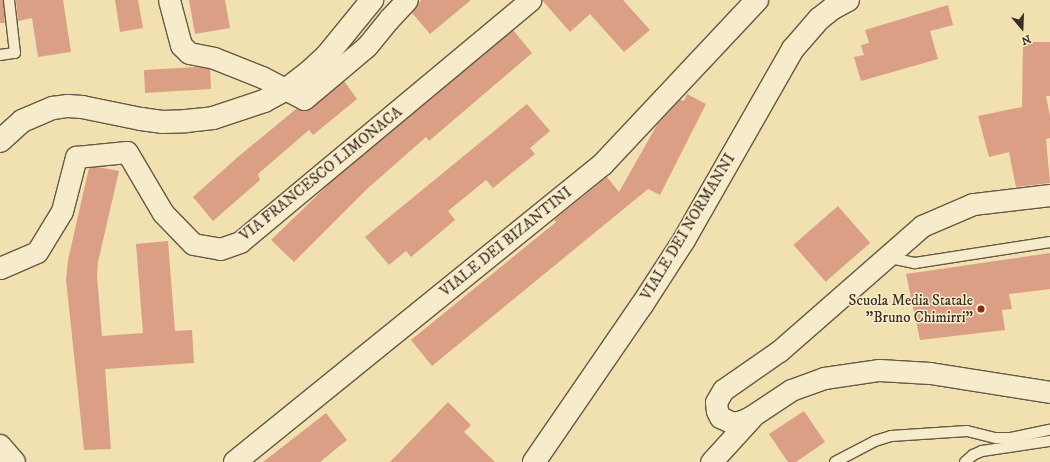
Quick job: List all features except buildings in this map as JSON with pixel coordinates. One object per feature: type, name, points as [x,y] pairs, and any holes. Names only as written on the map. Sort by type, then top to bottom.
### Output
[{"type":"street","points":[[169,0],[181,45],[189,53],[214,58],[262,77],[304,99],[367,46],[407,0]]},
{"type":"street","points":[[0,141],[22,121],[53,108],[82,107],[162,122],[212,118],[264,101],[287,89],[310,71],[328,54],[372,0]]},
{"type":"street","name":"VIA FRANCESCO LIMONACA","points":[[0,268],[37,252],[62,211],[76,157],[127,152],[163,213],[193,244],[220,249],[240,242],[530,0]]},
{"type":"street","name":"VIALE DEI BIZANTINI","points":[[235,462],[603,164],[757,0]]},
{"type":"street","name":"VIALE DEI NORMANNI","points":[[534,462],[642,306],[684,240],[793,49],[819,18],[832,8],[848,0]]},
{"type":"street","points":[[1050,195],[973,204],[922,226],[779,352],[723,390],[718,395],[716,402],[720,417],[726,421],[737,422],[752,416],[791,390],[824,378],[879,370],[930,373],[1050,392]]},
{"type":"street","points":[[711,462],[752,416]]},
{"type":"street","points":[[0,446],[14,462]]},
{"type":"lane","points":[[0,55],[15,53],[9,0]]},
{"type":"lane","points":[[886,257],[915,262],[1050,242]]},
{"type":"lane","points":[[835,462],[875,441],[891,436],[967,431],[996,438],[1011,438],[1050,430]]},
{"type":"lane","points":[[965,462],[973,455],[982,451],[1050,441]]},
{"type":"place","name":"Scuola Media Statale \"Bruno Chimirri\"","points":[[981,309]]}]
